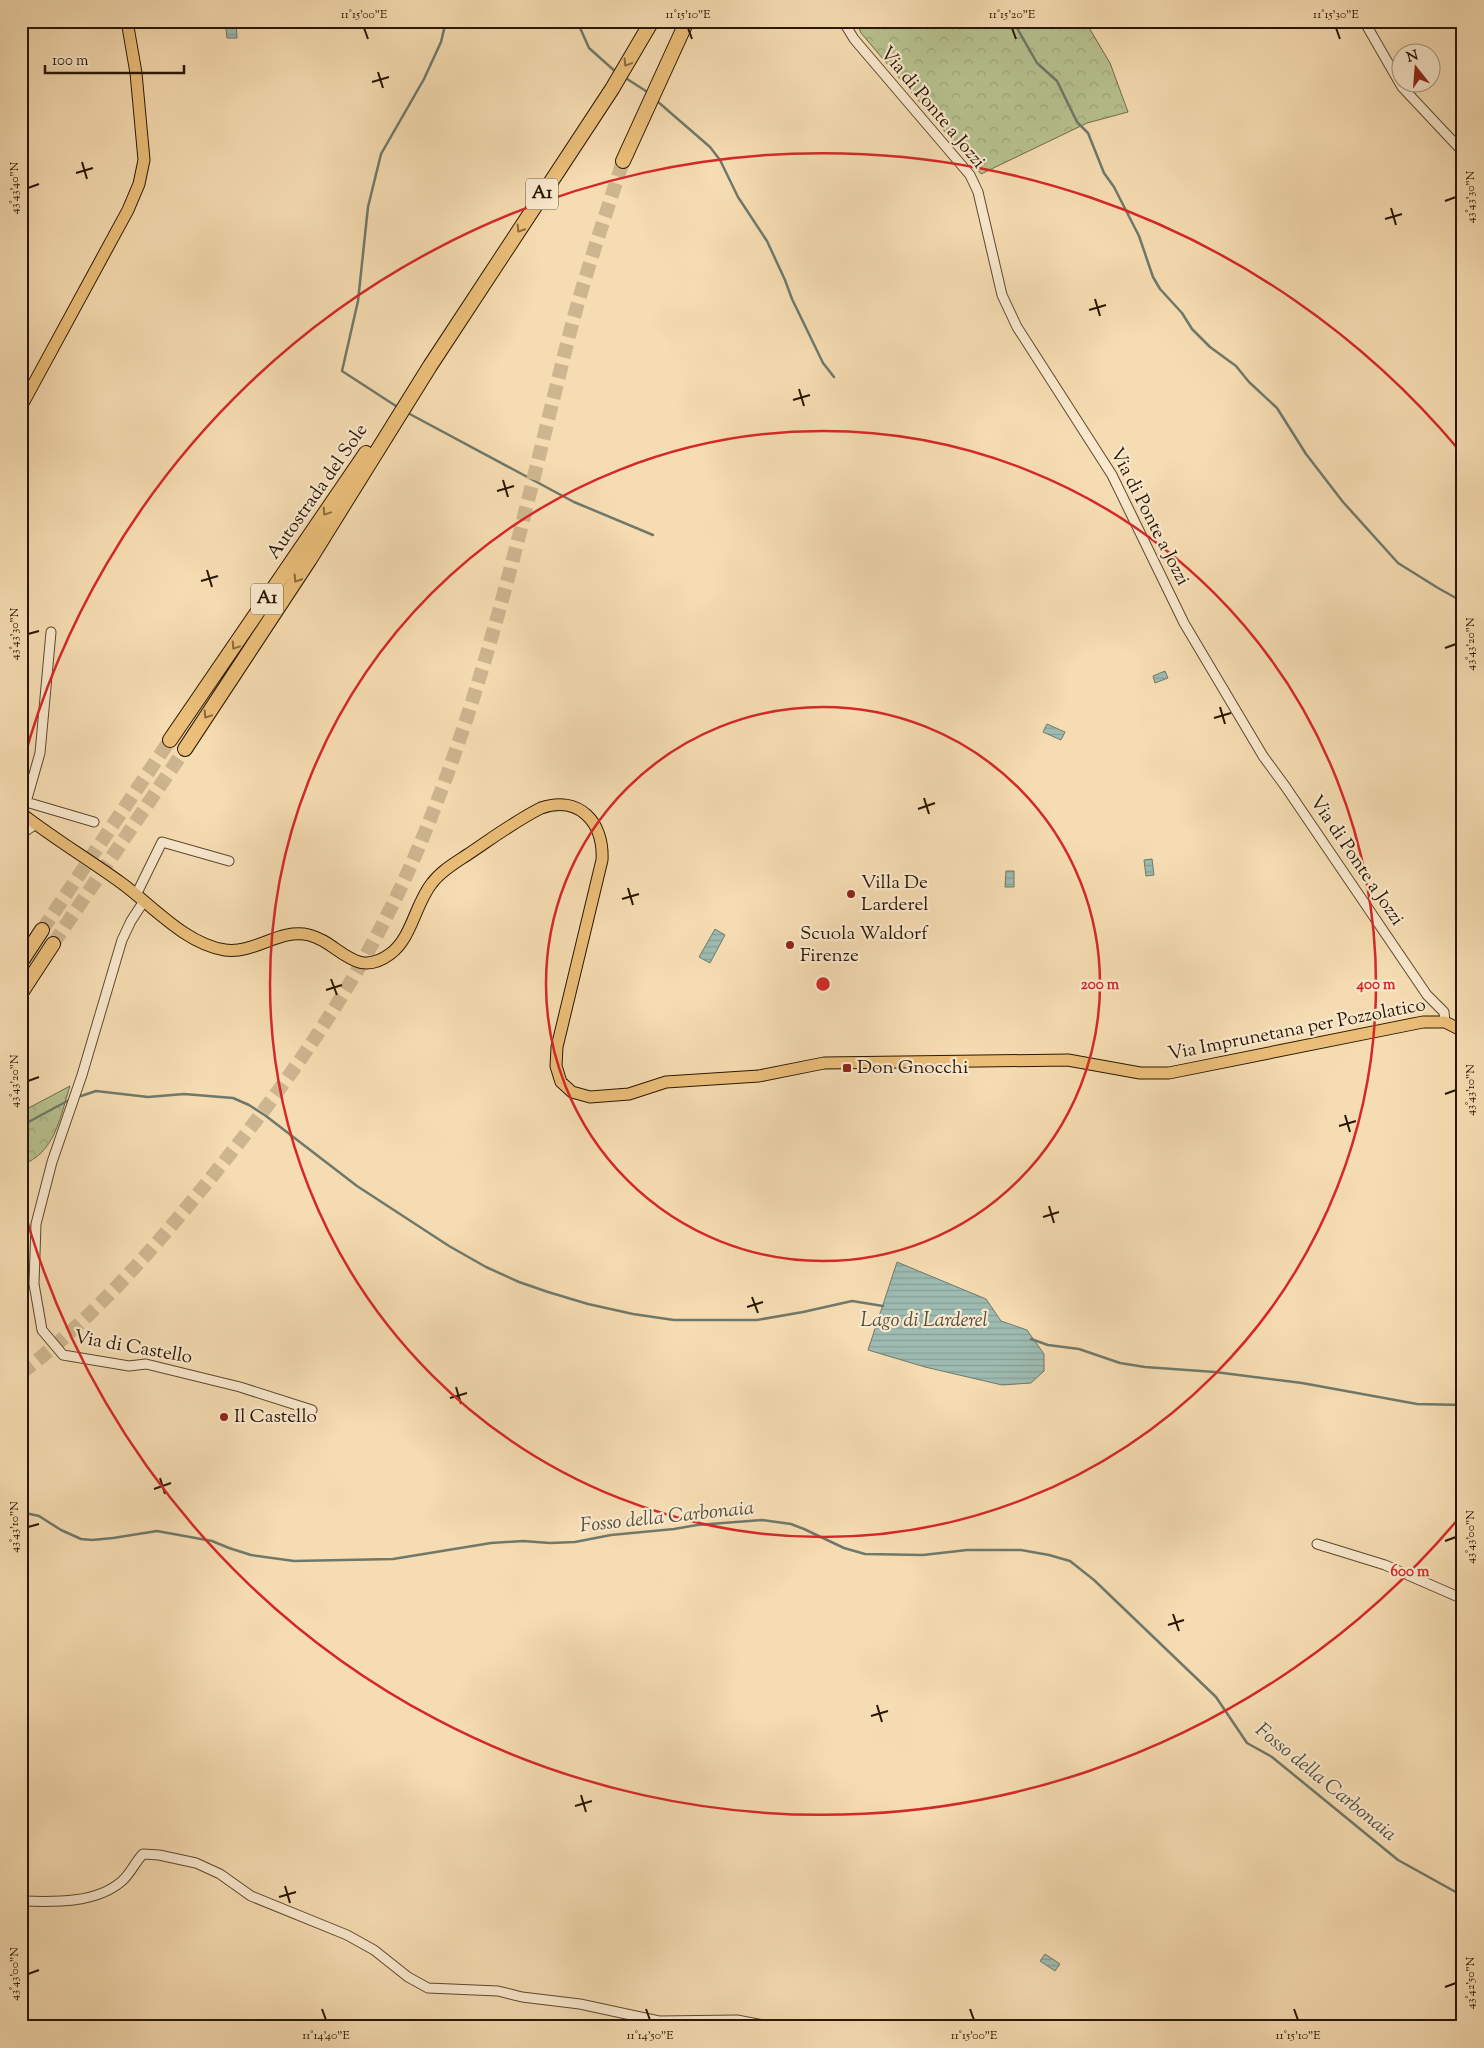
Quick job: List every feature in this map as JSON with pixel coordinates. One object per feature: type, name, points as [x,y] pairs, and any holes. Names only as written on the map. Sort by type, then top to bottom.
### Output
[{"type":"highway","name":"Autostrada del Sole","points":[[185,749],[310,559],[430,366],[612,89],[652,21]]},
{"type":"highway","points":[[623,161],[687,21]]},
{"type":"highway","name":"Autostrada del Sole","points":[[170,740],[364,457],[430,366]]},
{"type":"highway","points":[[21,962],[42,930]]},
{"type":"highway","points":[[21,993],[54,944]]},
{"type":"main road","points":[[21,407],[128,210],[139,184],[144,160],[140,106],[127,21]]},
{"type":"main road","name":"Via Imprunetana per Pozzolatico","points":[[23,806],[36,824],[189,935],[216,948],[242,950],[288,935],[302,934],[324,941],[355,962],[374,962],[389,956],[400,945],[426,890],[441,873],[541,808],[558,804],[576,807],[588,816],[597,828],[602,843],[602,860],[556,1047],[556,1066],[558,1077],[566,1088],[590,1097],[629,1094],[666,1082],[759,1076],[824,1063],[1068,1060],[1140,1073],[1168,1073],[1410,1025],[1445,1022],[1463,1032]]},
{"type":"street","name":"Via di Ponte a Jozzi","points":[[843,21],[852,36],[970,175],[978,192],[1002,295],[1017,327],[1112,475],[1184,623],[1263,756],[1428,995],[1444,1012],[1445,1022]]},
{"type":"street","points":[[1364,21],[1402,87],[1463,152]]},
{"type":"street","points":[[50,632],[40,753],[23,806],[94,822]]},
{"type":"street","points":[[21,834],[36,824]]},
{"type":"street","points":[[140,898],[162,842],[229,861]]},
{"type":"street","name":"Via di Castello","points":[[140,898],[122,940],[82,1075],[64,1132],[52,1162],[36,1224],[34,1284],[42,1330],[64,1354],[129,1366],[146,1364],[240,1387],[312,1410]]},
{"type":"street","points":[[1318,1544],[1385,1565],[1463,1599]]},
{"type":"street","points":[[21,1901],[54,1902],[77,1899],[102,1892],[121,1882],[143,1854],[159,1854],[196,1863],[220,1874],[252,1896],[347,1935],[374,1950],[408,1977],[428,1988],[498,1991],[522,1997],[580,2004],[660,2020],[737,2020],[774,2027]]},
{"type":"green space","points":[[856,21],[1085,21],[1110,63],[1128,112],[1087,123],[981,174],[861,33]]},
{"type":"green space","points":[[70,1086],[59,1122],[49,1143],[32,1160],[21,1165],[21,1112]]},
{"type":"water","points":[[225,21],[236,21],[237,38],[227,38]]},
{"type":"water","points":[[1165,671],[1168,678],[1155,683],[1153,676]]},
{"type":"water","points":[[1047,724],[1065,732],[1061,740],[1043,732]]},
{"type":"water","points":[[1152,859],[1154,875],[1146,876],[1144,860]]},
{"type":"water","points":[[1006,871],[1014,871],[1014,887],[1005,887]]},
{"type":"water","points":[[715,929],[725,935],[710,963],[699,957]]},
{"type":"water","name":"Lago di Larderel","points":[[897,1262],[986,1299],[1001,1321],[1027,1330],[1044,1354],[1044,1371],[1031,1383],[1002,1385],[925,1367],[868,1350]]},
{"type":"water","points":[[1045,1954],[1060,1964],[1055,1971],[1040,1961]]},
{"type":"waterway","points":[[399,408],[342,371],[358,301],[368,207],[381,154],[424,79],[441,42],[446,21]]},
{"type":"waterway","points":[[577,21],[589,48],[617,73]]},
{"type":"waterway","points":[[1013,21],[1037,63],[1057,81],[1077,122],[1088,133],[1104,173],[1114,187],[1139,236],[1153,277],[1160,289],[1182,313],[1192,329],[1210,347],[1236,366],[1249,382],[1277,408],[1306,454],[1343,502],[1398,563],[1463,602]]},
{"type":"waterway","points":[[624,77],[649,93]]},
{"type":"waterway","points":[[657,101],[710,147],[720,160],[738,197],[767,241],[823,363],[834,377]]},
{"type":"waterway","points":[[406,412],[574,502],[653,535]]},
{"type":"waterway","points":[[78,1097],[96,1091],[148,1097],[184,1094],[233,1098],[249,1105],[266,1116],[357,1186],[449,1246],[486,1267],[519,1282],[588,1304],[633,1314],[674,1320],[757,1320],[852,1301],[883,1306]]},
{"type":"waterway","points":[[21,1126],[71,1099]]},
{"type":"waterway","points":[[1031,1339],[1048,1345],[1079,1349],[1120,1363],[1145,1367],[1215,1372],[1302,1383],[1417,1404],[1463,1405]]},
{"type":"waterway","name":"Fosso della Carbonaia","points":[[21,1512],[39,1516],[61,1530],[81,1539],[113,1538],[157,1531],[212,1541],[251,1555],[294,1561],[393,1559],[491,1543],[523,1541],[575,1542],[611,1535],[762,1520],[791,1524],[844,1548],[865,1554],[923,1555],[967,1550],[1021,1550],[1049,1555],[1070,1561],[1094,1580],[1216,1697],[1247,1743],[1272,1757],[1398,1860],[1463,1896]]},
{"type":"tunnel","points":[[21,1373],[74,1328],[124,1280],[170,1228],[243,1138],[323,1026],[392,907],[437,801],[481,672],[518,540],[574,318],[623,161]]},
{"type":"tunnel","points":[[42,930],[170,740]]},
{"type":"tunnel","points":[[53,944],[185,749]]},
{"type":"place","name":"Villa De Larderel","points":[[851,894]]},
{"type":"place","name":"Scuola Waldorf Firenze","points":[[790,945]]},
{"type":"place","name":"Don Gnocchi","points":[[847,1068]]},
{"type":"place","name":"Il Castello","points":[[224,1417]]}]
